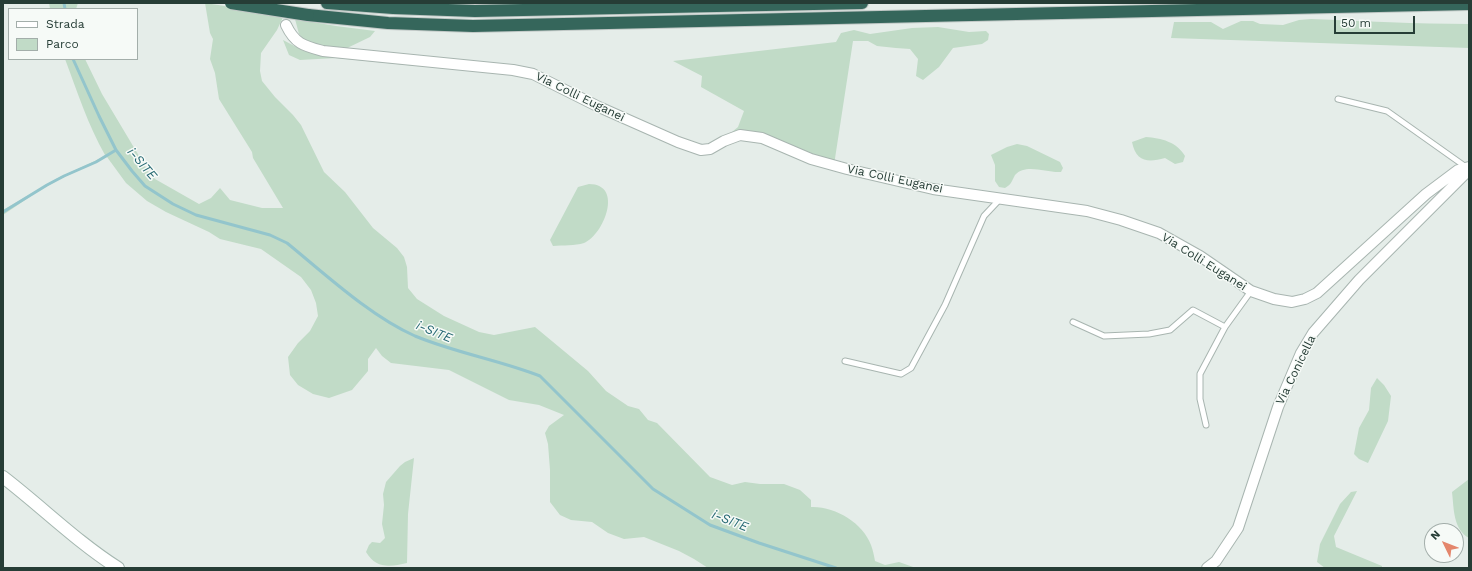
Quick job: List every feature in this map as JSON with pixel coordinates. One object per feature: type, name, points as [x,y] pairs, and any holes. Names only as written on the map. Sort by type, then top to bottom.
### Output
[{"type":"highway","points":[[231,3],[308,15],[388,23],[472,26],[1469,4]]},
{"type":"highway","points":[[326,3],[393,8],[475,11],[862,3]]},
{"type":"main road","points":[[3,477],[95,553],[118,568]]},
{"type":"street","name":"Via Colli Euganei","points":[[286,25],[291,35],[296,40],[305,46],[323,51],[513,70],[534,74],[599,107],[678,142],[701,150],[710,149],[724,141],[740,135],[762,138],[811,159],[933,189],[1087,211],[1120,220],[1159,233],[1200,256],[1251,291],[1274,299],[1292,302],[1305,299],[1317,293],[1426,194],[1458,170],[1468,168]]},
{"type":"street","name":"Via Conicella","points":[[1207,568],[1216,561],[1238,528],[1278,407],[1301,353],[1313,333],[1359,280],[1468,168]]},
{"type":"lane","points":[[1338,99],[1386,111],[1468,168]]},
{"type":"lane","points":[[845,361],[901,374],[911,368],[945,305],[984,216],[1001,198]]},
{"type":"lane","points":[[1206,425],[1200,399],[1200,374],[1225,327],[1251,291]]},
{"type":"lane","points":[[1073,322],[1104,336],[1149,334],[1170,330],[1193,310],[1225,327]]},
{"type":"green space","points":[[49,3],[78,3],[76,8],[50,8]]},
{"type":"green space","points":[[205,3],[284,15],[277,30],[261,53],[260,71],[262,81],[301,125],[324,172],[345,192],[373,228],[397,248],[404,257],[407,267],[408,288],[417,299],[444,316],[479,332],[494,335],[535,327],[588,371],[606,391],[628,406],[639,409],[648,420],[657,423],[710,477],[732,485],[745,482],[760,484],[784,484],[800,490],[811,500],[811,507],[829,509],[847,517],[855,523],[867,537],[872,547],[875,561],[885,565],[899,562],[916,568],[708,568],[679,551],[644,537],[624,539],[608,533],[592,522],[571,520],[560,515],[550,502],[550,470],[548,444],[545,433],[549,426],[564,415],[539,405],[509,400],[449,370],[391,363],[382,356],[376,348],[368,359],[368,371],[352,390],[329,398],[313,394],[298,385],[290,375],[288,357],[298,343],[310,331],[318,316],[316,303],[311,290],[301,277],[261,249],[220,239],[147,201],[126,183],[107,157],[58,180],[3,215],[3,210],[56,179],[105,155],[88,120],[65,60],[85,60],[102,94],[148,171],[155,179],[199,204],[211,198],[220,188],[230,200],[262,208],[283,208],[253,158],[252,152],[219,99],[215,73],[210,59],[213,39],[210,33]]},
{"type":"green space","points":[[295,19],[375,31],[370,37],[343,50],[322,47],[304,40],[299,34]]},
{"type":"green space","points":[[1311,19],[1469,24],[1469,48],[1171,38],[1174,22],[1211,22],[1223,29],[1241,21],[1283,25],[1299,20]]},
{"type":"green space","points":[[938,27],[969,32],[986,31],[989,34],[988,40],[982,44],[953,48],[939,67],[923,80],[916,76],[918,59],[910,49],[877,46],[868,41],[853,41],[834,165],[760,133],[746,130],[732,132],[738,127],[744,111],[701,87],[702,76],[673,61],[836,42],[841,33],[854,30],[870,34],[912,28]]},
{"type":"green space","points":[[283,40],[304,51],[498,71],[416,66],[336,58],[300,60],[289,55]]},
{"type":"green space","points":[[1146,137],[1157,138],[1178,147],[1185,156],[1183,162],[1175,164],[1165,158],[1148,160],[1140,157],[1136,154],[1132,142]]},
{"type":"green space","points":[[1017,144],[1027,146],[1060,162],[1063,168],[1061,172],[1036,169],[1020,171],[1005,188],[999,187],[995,181],[995,165],[991,155]]},
{"type":"green space","points":[[589,184],[600,186],[606,192],[608,201],[604,221],[591,238],[584,243],[553,246],[550,240],[578,187]]},
{"type":"green space","points":[[1377,378],[1384,385],[1391,396],[1388,421],[1368,463],[1359,459],[1354,454],[1359,428],[1369,410],[1371,388]]},
{"type":"green space","points":[[414,458],[408,514],[407,563],[389,566],[379,564],[370,558],[366,552],[372,542],[380,543],[385,538],[382,524],[384,505],[383,494],[386,482],[400,466]]},
{"type":"green space","points":[[1469,479],[1469,538],[1464,534],[1464,523],[1457,523],[1452,492]]},
{"type":"green space","points":[[1357,491],[1334,536],[1336,547],[1382,566],[1382,568],[1325,568],[1317,562],[1320,544],[1340,504],[1351,492]]},
{"type":"waterway","name":"i-SITE","points":[[64,3],[65,8]]},
{"type":"waterway","name":"i-SITE","points":[[73,60],[116,150],[145,186],[173,204],[196,215],[270,235],[287,243],[348,294],[398,328],[430,342],[509,365],[540,376],[653,489],[710,525],[759,543],[836,568]]},
{"type":"waterway","points":[[3,212],[47,185],[96,162],[116,150]]}]
